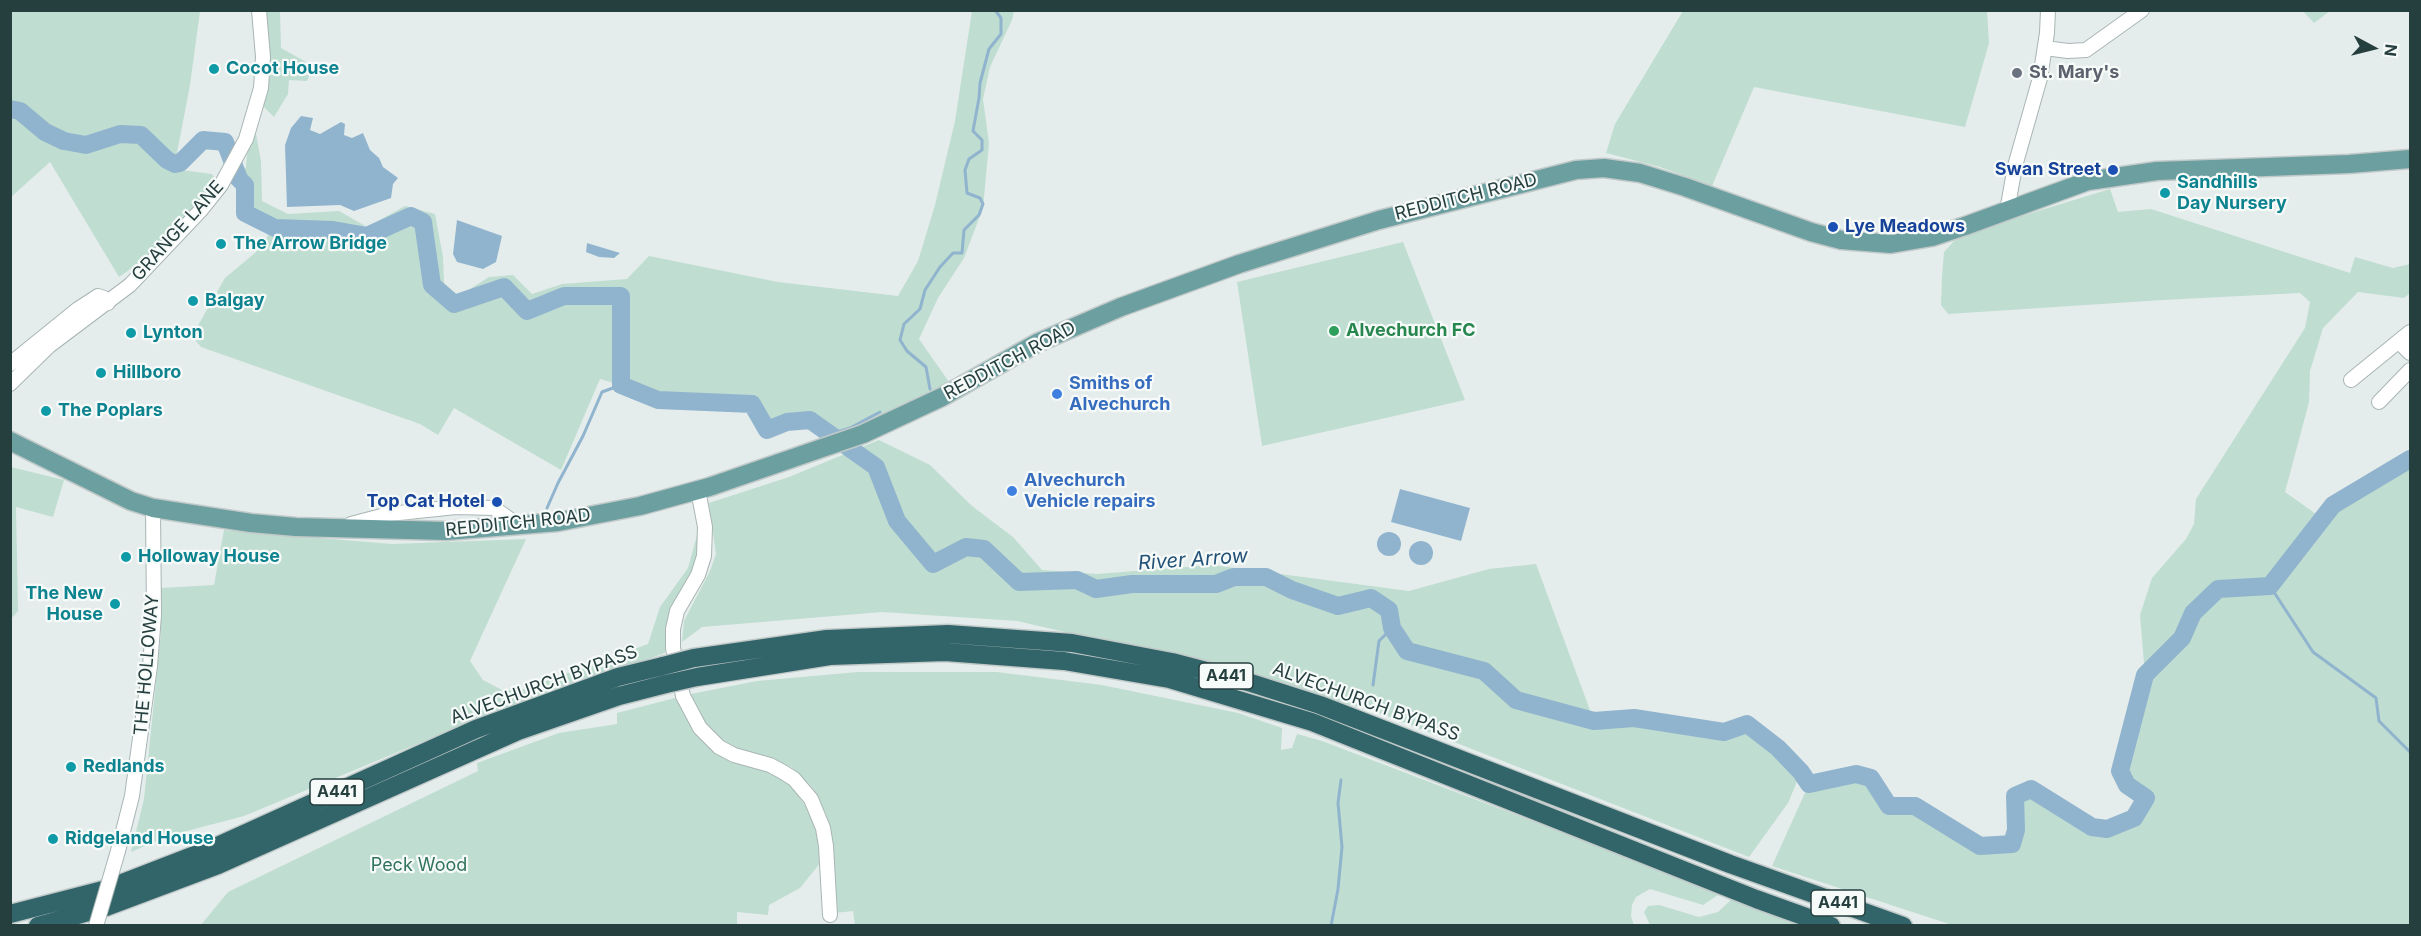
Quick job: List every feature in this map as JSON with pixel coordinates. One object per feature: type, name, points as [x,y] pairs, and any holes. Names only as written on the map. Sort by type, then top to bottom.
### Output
[{"type":"highway","name":"ALVECHURCH BYPASS","points":[[10,914],[107,889],[213,848],[485,725],[618,677],[694,658],[827,639],[948,634],[1072,643],[1161,660],[1248,682],[1320,705],[1730,864],[1903,926]]},
{"type":"highway","name":"ALVECHURCH BYPASS","points":[[38,926],[106,907],[218,865],[518,731],[619,696],[729,670],[830,656],[945,652],[1064,661],[1168,679],[1312,722],[1756,899],[1831,926]]},
{"type":"main road","points":[[2007,211],[2088,182],[2157,171],[2349,164],[2410,159]]},
{"type":"main road","name":"REDDITCH ROAD","points":[[10,441],[111,493],[153,508],[251,523],[446,531],[558,522],[603,514],[698,490],[863,434],[942,397],[1037,343],[1171,288],[1379,220],[1576,170],[1604,168],[1640,173],[1811,232],[1866,244],[1891,244],[1932,237],[2007,211]]},
{"type":"street","name":"GRANGE LANE","points":[[10,384],[49,346],[130,285],[201,210],[229,174],[252,122],[261,88],[263,57],[259,10]]},
{"type":"street","points":[[2007,211],[2015,166],[2032,108],[2045,48],[2048,10]]},
{"type":"street","points":[[2045,48],[2068,51],[2085,50],[2142,10]]},
{"type":"street","points":[[10,364],[78,309],[98,296],[104,298],[108,303]]},
{"type":"street","points":[[2351,380],[2410,332]]},
{"type":"street","points":[[2399,342],[2410,354]]},
{"type":"street","points":[[2379,402],[2410,370]]},
{"type":"street","points":[[698,490],[705,527],[704,556],[698,575],[677,611],[673,629],[673,648],[683,696],[700,728],[719,747],[734,755],[770,765],[783,772],[794,779],[811,799],[823,828],[826,846],[830,915]]},
{"type":"street","name":"THE HOLLOWAY","points":[[96,926],[132,796],[150,666],[154,615],[153,508]]},
{"type":"green space","points":[[11,11],[200,11],[190,85],[174,169],[212,174],[218,182],[146,258],[119,277],[50,162],[11,197]]},
{"type":"green space","points":[[265,11],[280,11],[281,48],[313,66],[307,81],[289,80],[288,94],[274,117],[263,106],[268,78]]},
{"type":"green space","points":[[972,11],[1014,11],[990,67],[983,99],[989,143],[983,208],[964,258],[938,298],[919,339],[949,382],[919,398],[911,406],[860,426],[831,434],[810,420],[787,422],[767,430],[752,404],[658,400],[600,379],[561,470],[454,408],[438,435],[420,424],[201,347],[192,336],[225,278],[255,253],[274,228],[245,213],[245,185],[239,179],[246,167],[247,154],[256,134],[261,161],[262,201],[288,214],[339,211],[367,227],[405,206],[435,214],[443,257],[444,283],[459,296],[489,277],[513,275],[532,294],[562,284],[627,279],[649,256],[778,282],[898,296],[918,261],[935,205],[955,121]]},
{"type":"green space","points":[[1683,11],[1987,11],[1989,43],[1965,127],[1754,87],[1712,186],[1660,167],[1606,153],[1615,124]]},
{"type":"green space","points":[[2303,11],[2330,11],[2314,23]]},
{"type":"green space","points":[[2110,189],[2118,212],[2151,209],[2350,273],[2355,257],[2393,268],[2410,264],[2410,293],[2404,298],[2358,292],[2323,328],[2310,371],[2309,402],[2285,492],[2316,514],[2321,521],[2333,505],[2410,460],[2410,925],[1952,925],[1772,866],[1809,784],[1856,774],[1871,778],[1889,806],[1915,806],[1980,846],[2012,844],[2016,830],[2015,796],[2031,789],[2092,827],[2107,829],[2134,818],[2146,798],[2127,785],[2120,771],[2145,675],[2140,615],[2152,578],[2186,539],[2194,524],[2196,499],[2305,328],[2310,302],[2300,293],[1948,314],[1941,305],[1944,252],[1954,241],[1989,226]]},
{"type":"green space","points":[[1403,242],[1465,400],[1262,446],[1237,282]]},
{"type":"green space","points":[[879,440],[930,465],[972,506],[1013,537],[1042,570],[1097,574],[1212,565],[1409,591],[1489,569],[1536,564],[1594,721],[1634,718],[1724,732],[1747,724],[1777,748],[1801,772],[1788,803],[1749,857],[1377,712],[1017,621],[882,612],[702,627],[682,642],[684,621],[710,571],[716,554],[709,503],[789,477]]},
{"type":"green space","points":[[11,467],[64,480],[53,517],[16,507],[18,611],[11,619]]},
{"type":"green space","points":[[699,528],[699,556],[694,572],[679,594],[667,623],[665,653],[482,717],[244,816],[168,836],[131,852],[144,799],[161,633],[161,588],[214,585],[224,530],[392,544],[526,539],[470,661],[483,680],[502,690],[521,690],[648,644],[660,607],[688,568]]},
{"type":"green space","points":[[858,672],[997,672],[1102,685],[1238,713],[1282,728],[1281,750],[1292,748],[1297,734],[1322,741],[1721,893],[1703,905],[1650,889],[1636,897],[1632,905],[1631,916],[1634,926],[855,925],[853,911],[835,913],[826,814],[812,787],[791,767],[768,756],[746,753],[720,739],[704,724],[691,694],[757,681]]},
{"type":"green space","name":"Peck Wood","points":[[679,697],[689,719],[761,767],[786,780],[817,821],[821,862],[800,888],[769,905],[768,915],[737,912],[737,925],[200,926],[228,892],[478,771],[477,763],[559,733],[617,724],[617,713]]},
{"type":"green space","points":[[1734,897],[1815,925],[1650,925],[1644,912],[1648,906],[1659,905],[1699,917],[1718,912]]},
{"type":"water","points":[[301,116],[313,118],[310,130],[320,134],[341,122],[345,124],[344,135],[352,138],[363,133],[370,150],[379,158],[383,167],[398,178],[393,184],[391,198],[354,211],[340,205],[287,207],[285,145],[291,128]]},
{"type":"water","points":[[457,220],[502,236],[496,262],[483,269],[457,262],[453,254]]},
{"type":"water","points":[[587,243],[620,253],[614,258],[599,257],[586,252]]},
{"type":"water","points":[[1400,489],[1470,508],[1461,541],[1391,522]]},
{"type":"water","points":[[1389,532],[1398,535],[1401,544],[1398,553],[1389,556],[1380,553],[1377,544],[1380,535]]},
{"type":"water","points":[[1421,541],[1430,544],[1433,553],[1430,562],[1421,565],[1412,562],[1409,553],[1412,544]]},
{"type":"waterway","points":[[930,389],[926,367],[907,351],[900,340],[904,324],[920,309],[925,290],[940,267],[953,253],[962,253],[964,230],[979,215],[983,204],[980,198],[967,193],[965,170],[969,159],[982,150],[982,140],[973,131],[980,83],[989,49],[1001,34],[1001,18],[995,10]]},
{"type":"waterway","name":"River Arrow","points":[[10,109],[20,111],[45,132],[64,141],[86,145],[120,134],[141,135],[167,160],[175,164],[180,163],[203,140],[225,142],[239,179],[245,185],[245,213],[275,228],[333,230],[367,236],[411,216],[423,222],[432,285],[454,304],[504,287],[527,311],[564,296],[621,296],[621,385],[658,400],[752,404],[767,430],[787,422],[810,420],[876,467],[897,521],[933,564],[966,547],[984,549],[1019,582],[1077,580],[1096,589],[1132,584],[1216,584],[1234,577],[1266,577],[1292,590],[1338,606],[1371,598],[1389,610],[1392,628],[1407,651],[1484,671],[1516,700],[1594,721],[1634,718],[1724,732],[1747,724],[1778,748],[1809,784],[1856,774],[1871,778],[1889,806],[1915,806],[1980,846],[2012,844],[2016,830],[2015,796],[2031,789],[2092,827],[2107,829],[2134,818],[2146,798],[2127,785],[2120,771],[2145,675],[2182,638],[2193,613],[2218,589],[2270,586],[2333,505],[2410,459]]},
{"type":"waterway","points":[[547,508],[602,392],[621,385]]},
{"type":"waterway","points":[[831,434],[850,428],[880,412]]},
{"type":"waterway","points":[[2270,586],[2313,652],[2376,698],[2379,721],[2410,752]]},
{"type":"waterway","points":[[1373,685],[1379,641],[1392,628]]},
{"type":"waterway","points":[[1331,926],[1338,889],[1342,847],[1338,803],[1341,780]]},
{"type":"place","name":"Cocot House","points":[[214,69]]},
{"type":"place","name":"St. Mary's","points":[[2017,73]]},
{"type":"place","name":"Swan Street","points":[[2113,170]]},
{"type":"place","name":"Sandhills Day Nursery","points":[[2165,193]]},
{"type":"place","name":"Lye Meadows","points":[[1833,227]]},
{"type":"place","name":"The Arrow Bridge","points":[[221,244]]},
{"type":"place","name":"Balgay","points":[[193,301]]},
{"type":"place","name":"Alvechurch FC","points":[[1334,331]]},
{"type":"place","name":"Lynton","points":[[131,333]]},
{"type":"place","name":"Hillboro","points":[[101,373]]},
{"type":"place","name":"Smiths of Alvechurch","points":[[1057,394]]},
{"type":"place","name":"The Poplars","points":[[46,411]]},
{"type":"place","name":"Alvechurch Vehicle repairs","points":[[1012,491]]},
{"type":"place","name":"Top Cat Hotel","points":[[497,502]]},
{"type":"place","name":"Holloway House","points":[[126,557]]},
{"type":"place","name":"The New House","points":[[115,604]]},
{"type":"place","name":"Redlands","points":[[71,767]]},
{"type":"place","name":"Ridgeland House","points":[[53,839]]}]
